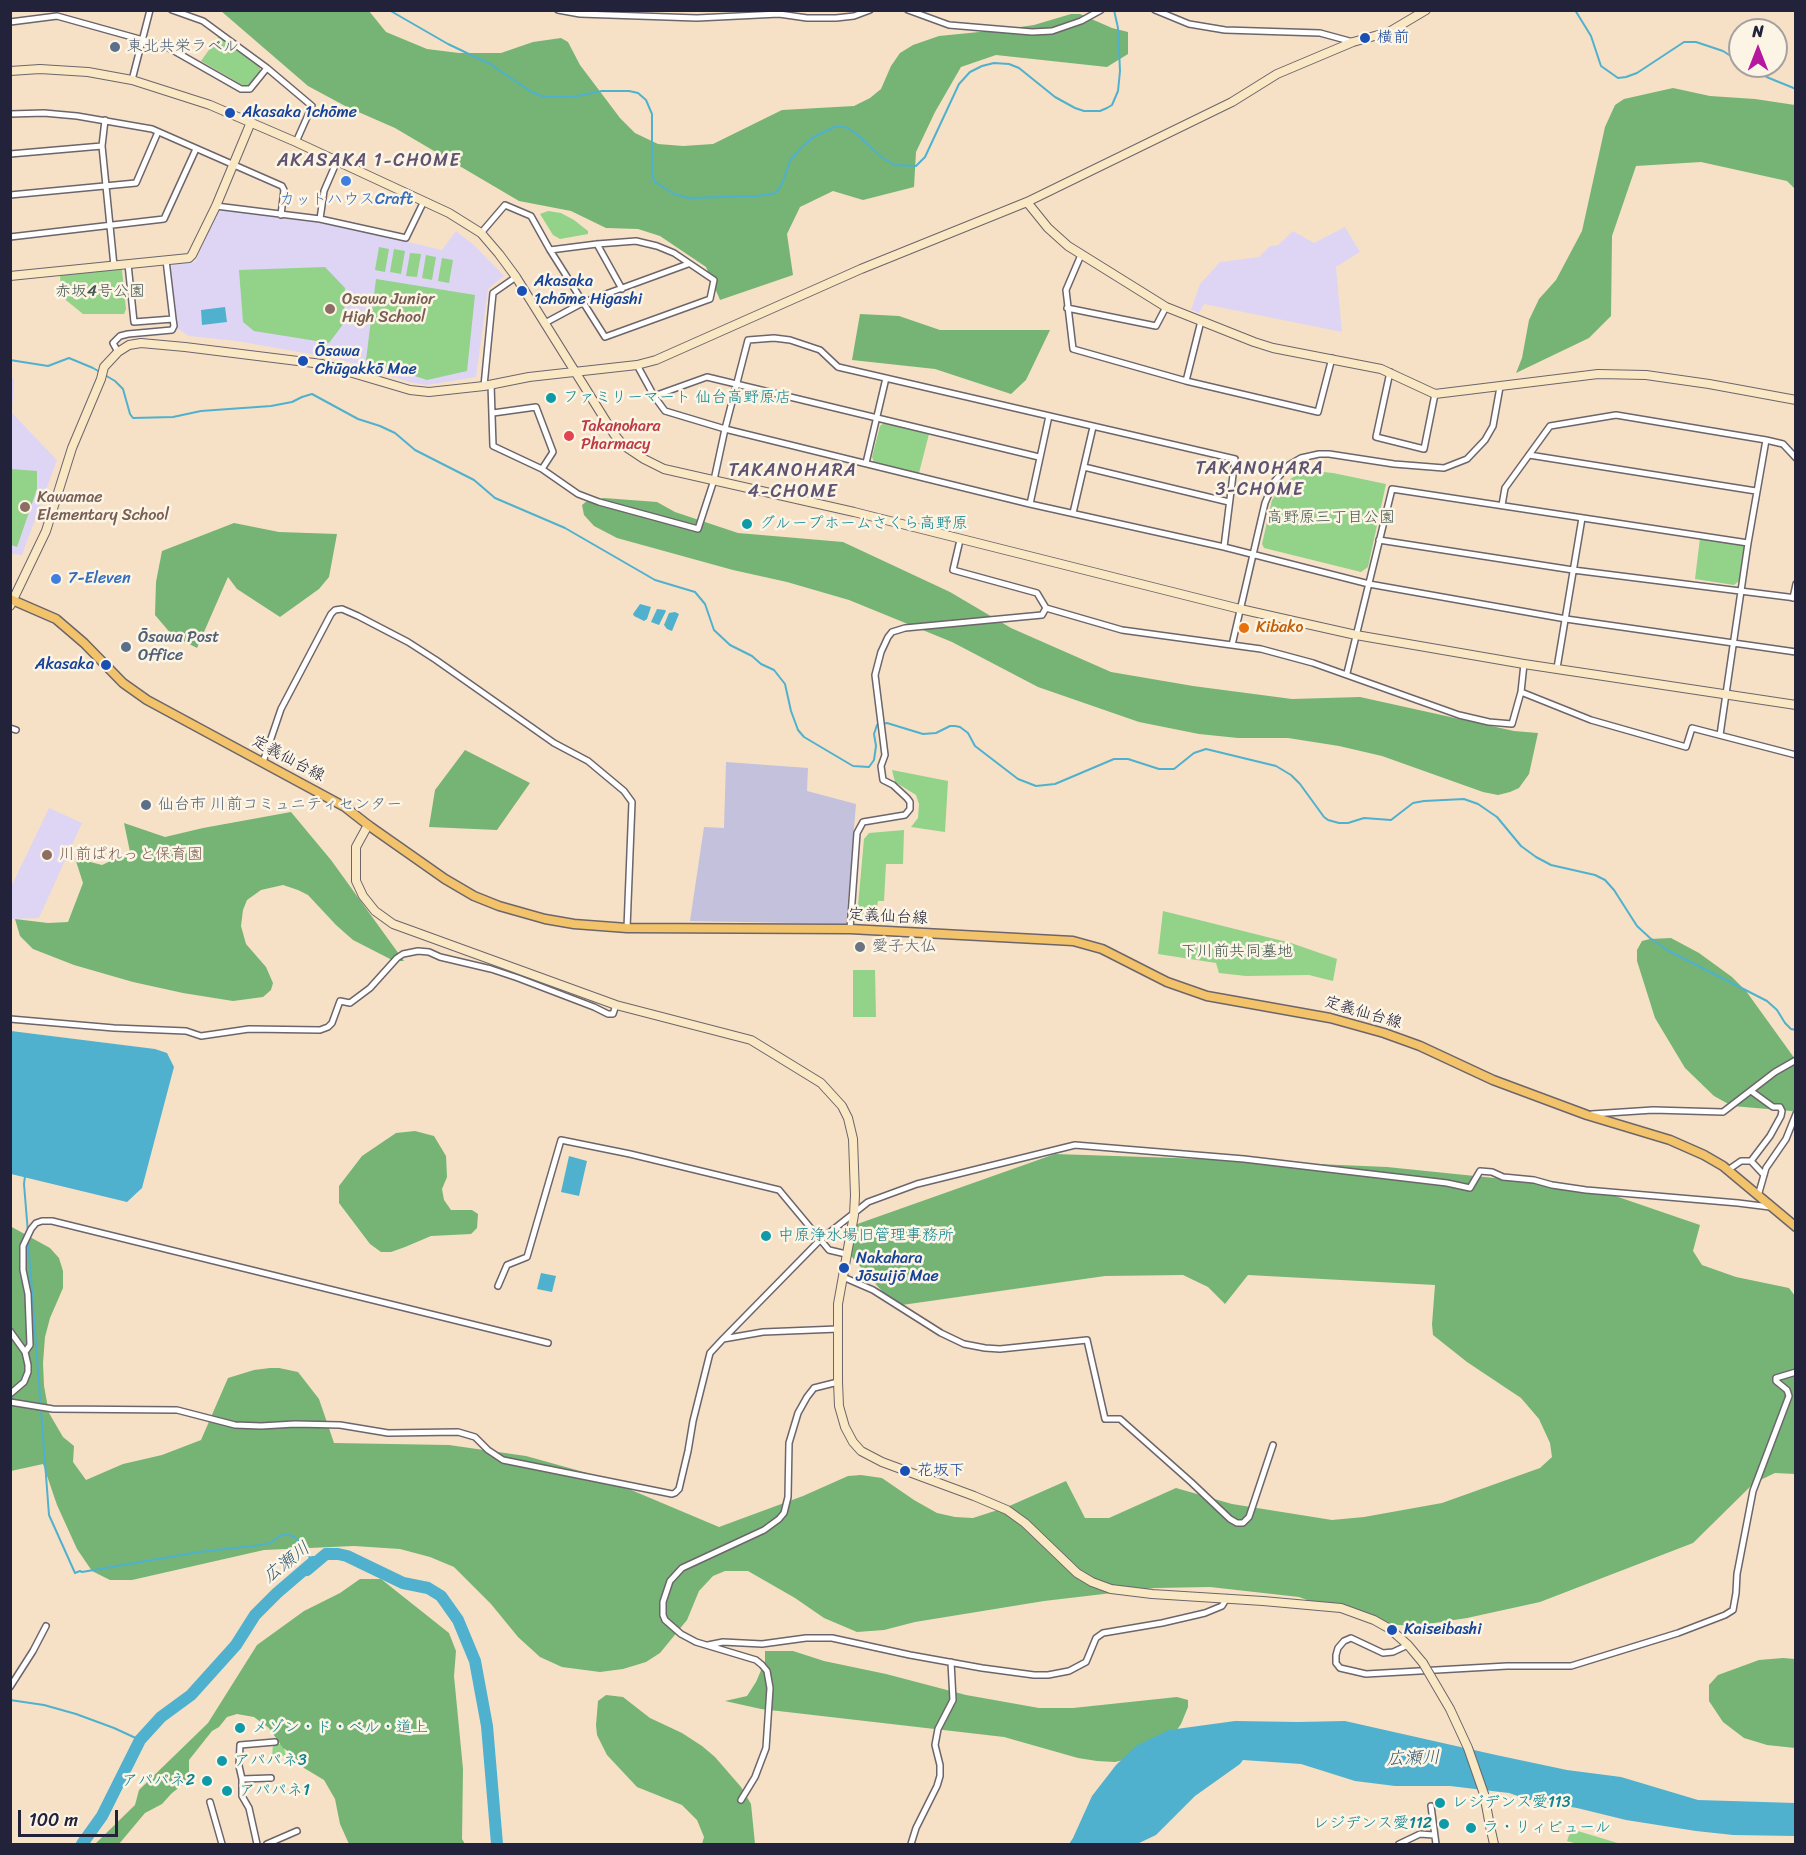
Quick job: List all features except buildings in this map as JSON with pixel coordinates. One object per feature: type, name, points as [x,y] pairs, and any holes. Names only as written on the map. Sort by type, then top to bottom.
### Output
[{"type":"main road","name":"定義仙台線","points":[[12,602],[56,619],[84,643],[123,683],[147,700],[345,807],[445,879],[474,896],[499,906],[545,919],[574,924],[627,928],[850,929],[1073,941],[1102,949],[1167,982],[1207,996],[1330,1018],[1384,1034],[1420,1046],[1493,1080],[1636,1131],[1670,1140],[1704,1155],[1728,1170],[1796,1227]]},
{"type":"street","points":[[132,80],[150,10]]},
{"type":"street","points":[[172,10],[203,21],[267,68],[312,106],[296,142]]},
{"type":"street","points":[[558,10],[580,14],[698,18],[779,14],[807,18],[836,18],[854,16],[870,10]]},
{"type":"street","points":[[608,10],[619,16]]},
{"type":"street","points":[[668,10],[670,17]]},
{"type":"street","points":[[908,10],[949,25],[1032,32],[1053,31],[1082,21],[1101,10]]},
{"type":"street","points":[[1155,10],[1189,24],[1225,30],[1320,33],[1353,42]]},
{"type":"street","points":[[12,602],[46,531],[72,448],[101,380],[104,367],[118,352],[129,345],[141,343],[322,364],[410,390],[429,392],[488,385],[529,377],[637,365],[656,360],[861,269],[1027,202],[1232,102],[1277,74],[1353,42],[1389,32],[1426,10]]},
{"type":"street","points":[[10,22],[58,13],[170,48],[241,89],[250,89],[267,68]]},
{"type":"street","points":[[10,71],[40,69],[88,72],[132,80],[210,105],[424,201],[481,232],[516,277],[614,434],[623,445],[664,469],[854,512],[1240,609],[1356,635],[1524,664],[1796,705]]},
{"type":"street","points":[[10,114],[44,113],[105,120],[152,129],[282,186],[284,190],[281,215]]},
{"type":"street","points":[[105,120],[102,146],[114,266]]},
{"type":"street","points":[[10,276],[189,258],[216,206],[251,122]]},
{"type":"street","points":[[10,195],[136,183],[158,132]]},
{"type":"street","points":[[10,154],[102,146]]},
{"type":"street","points":[[10,237],[164,219],[196,148]]},
{"type":"street","points":[[320,219],[324,191],[338,161]]},
{"type":"street","points":[[216,206],[320,219],[406,238],[424,201]]},
{"type":"street","points":[[1027,202],[1048,228],[1081,255],[1166,307],[1273,348],[1381,369],[1435,394],[1598,374],[1646,375],[1796,400]]},
{"type":"street","points":[[481,232],[505,205],[531,216],[550,250],[605,337],[710,299],[714,280],[674,253],[657,246],[636,241],[550,250]]},
{"type":"street","points":[[597,244],[622,289]]},
{"type":"street","points":[[1081,255],[1066,290],[1073,349],[1186,381],[1318,412],[1332,358]]},
{"type":"street","points":[[118,352],[113,343],[120,336],[128,333],[172,330],[174,326],[166,260]]},
{"type":"street","points":[[128,264],[134,322],[173,319]]},
{"type":"street","points":[[545,323],[584,302],[688,264]]},
{"type":"street","points":[[516,277],[493,293],[488,385],[493,413],[494,446],[542,469],[578,494],[599,502],[698,529],[714,480],[748,340],[774,338],[790,340],[820,350],[838,367],[1235,459],[1224,547]]},
{"type":"street","points":[[1067,308],[1156,326],[1166,307]]},
{"type":"street","points":[[1186,381],[1201,321]]},
{"type":"street","points":[[637,365],[665,411],[725,429],[1030,504],[1224,547],[1369,584],[1566,619],[1796,652]]},
{"type":"street","points":[[1390,372],[1376,437],[1424,449],[1435,394]]},
{"type":"street","points":[[654,396],[707,377],[1039,457]]},
{"type":"street","points":[[866,463],[886,378]]},
{"type":"street","points":[[1232,645],[1265,503],[1274,482],[1289,465],[1301,458],[1329,454],[1394,464],[1444,468],[1467,459],[1485,440],[1493,426],[1500,387]]},
{"type":"street","points":[[493,413],[536,407],[553,452],[542,469]]},
{"type":"street","points":[[1502,505],[1505,488],[1550,426],[1616,416],[1766,440],[1783,444],[1796,458]]},
{"type":"street","points":[[1030,504],[1049,417]]},
{"type":"street","points":[[1073,513],[1092,427]]},
{"type":"street","points":[[1720,735],[1740,592],[1766,440]]},
{"type":"street","points":[[1529,455],[1756,491]]},
{"type":"street","points":[[1084,467],[1229,502]]},
{"type":"street","points":[[1347,674],[1392,489],[1748,543]]},
{"type":"street","points":[[1557,668],[1582,518]]},
{"type":"street","points":[[960,540],[953,570],[1037,593],[1046,608],[1122,630],[1261,649],[1347,674],[1459,715],[1489,722],[1512,724],[1521,692],[1524,664]]},
{"type":"street","points":[[1379,540],[1573,570],[1794,598],[1796,584]]},
{"type":"street","points":[[850,929],[857,833],[863,822],[905,815],[910,802],[893,785],[883,780],[881,766],[885,755],[875,675],[881,652],[892,632],[917,626],[1042,615],[1046,608]]},
{"type":"street","points":[[263,762],[281,709],[331,614],[335,610],[342,609],[358,616],[408,642],[436,660],[554,743],[588,761],[624,791],[632,802],[627,928]]},
{"type":"street","points":[[1521,692],[1591,720],[1686,747],[1692,728],[1796,756]]},
{"type":"street","points":[[368,825],[356,847],[356,881],[363,897],[375,911],[393,924],[616,1005],[751,1040],[821,1083],[842,1106],[851,1130],[854,1152],[854,1215],[838,1304],[837,1382],[844,1427],[861,1451],[882,1462],[1007,1510],[1025,1523],[1077,1573],[1092,1582],[1111,1588],[1142,1592],[1341,1608],[1374,1620],[1390,1629],[1408,1645],[1423,1664],[1450,1708],[1468,1748],[1484,1794],[1494,1845]]},
{"type":"street","points":[[10,1018],[114,1028],[186,1031],[201,1036],[249,1029],[320,1030],[328,1028],[332,1023],[340,1001],[350,1003],[370,988],[397,958],[403,954],[418,951],[429,952],[519,978],[594,1006],[609,1014],[613,1014],[616,1005]]},
{"type":"street","points":[[1587,1114],[1653,1110],[1723,1112],[1775,1072],[1796,1060]]},
{"type":"street","points":[[1751,1091],[1773,1107],[1780,1107],[1782,1112],[1770,1136],[1752,1161]]},
{"type":"street","points":[[1758,1196],[1773,1155],[1786,1139],[1796,1114]]},
{"type":"street","points":[[498,1286],[507,1265],[527,1257],[561,1140],[779,1190],[829,1250],[846,1254]]},
{"type":"street","points":[[10,1402],[53,1409],[177,1410],[235,1425],[340,1425],[388,1433],[458,1432],[475,1437],[503,1460],[675,1493],[679,1490],[710,1353],[820,1240],[868,1202],[917,1184],[1075,1145],[1244,1159],[1447,1183],[1470,1188],[1480,1171],[1492,1172],[1503,1177],[1534,1180],[1586,1190],[1771,1207]]},
{"type":"street","points":[[1728,1170],[1741,1161],[1752,1161],[1764,1175]]},
{"type":"street","points":[[25,1352],[30,1345],[28,1294],[22,1263],[23,1246],[31,1229],[36,1223],[42,1221],[52,1221],[548,1343]]},
{"type":"street","points":[[843,1277],[873,1290],[941,1333],[964,1344],[1000,1348],[1087,1340],[1105,1419],[1120,1419],[1237,1523],[1243,1523],[1249,1517],[1273,1445]]},
{"type":"street","points":[[723,1339],[763,1332],[838,1329]]},
{"type":"street","points":[[10,1331],[25,1352],[28,1365],[27,1378],[10,1394]]},
{"type":"street","points":[[1408,1645],[1393,1652],[1383,1653],[1351,1638],[1344,1641],[1338,1648],[1336,1663],[1340,1668],[1366,1674],[1507,1666],[1571,1666],[1678,1633],[1733,1610],[1737,1574],[1753,1491],[1789,1396],[1787,1390],[1776,1381],[1776,1378],[1796,1372]]},
{"type":"street","points":[[741,1800],[755,1777],[766,1748],[769,1712],[767,1671],[756,1660],[707,1646],[681,1634],[665,1620],[662,1609],[667,1587],[682,1568],[764,1530],[784,1513],[788,1497],[789,1443],[798,1413],[814,1388],[837,1382]]},
{"type":"street","points":[[707,1646],[723,1642],[762,1644],[806,1638],[832,1638],[951,1662],[1034,1675],[1048,1675],[1069,1671],[1086,1662],[1096,1638],[1103,1633],[1196,1615],[1222,1605],[1227,1598]]},
{"type":"street","points":[[10,1688],[46,1626]]},
{"type":"street","points":[[912,1845],[916,1828],[940,1776],[935,1745],[938,1729],[952,1700],[951,1662]]},
{"type":"street","points":[[257,1845],[249,1808],[242,1796],[239,1766],[240,1745],[276,1742]]},
{"type":"street","points":[[242,1779],[271,1778]]},
{"type":"street","points":[[210,1802],[222,1845]]},
{"type":"street","points":[[1431,1806],[1436,1845]]},
{"type":"street","points":[[267,1845],[297,1831]]},
{"type":"street","points":[[1399,1845],[1420,1834],[1434,1835]]},
{"type":"shaded area","name":"Osawa Junior High School","points":[[221,210],[333,224],[442,250],[456,231],[474,245],[504,276],[488,289],[476,377],[427,385],[409,382],[339,359],[237,341],[189,336],[178,329],[171,268],[174,263],[195,262],[217,212]]},
{"type":"shaded area","points":[[1345,227],[1360,252],[1336,267],[1342,332],[1204,304],[1199,313],[1191,310],[1200,284],[1220,262],[1259,257],[1270,246],[1278,245],[1293,231],[1314,243]]},
{"type":"shaded area","name":"Kawamae Elementary School","points":[[10,375],[14,379],[12,413],[57,460],[22,555],[11,554]]},
{"type":"shaded area","points":[[726,762],[808,768],[807,791],[856,804],[846,924],[690,921],[704,827],[724,828]]},
{"type":"shaded area","name":"川前ぱれっと保育園","points":[[49,808],[82,823],[39,918],[11,919],[11,887]]},
{"type":"green space","points":[[221,11],[369,11],[386,32],[427,49],[459,53],[501,53],[533,42],[561,38],[568,42],[580,65],[620,118],[635,133],[658,144],[683,146],[713,144],[782,110],[854,106],[881,89],[891,66],[900,53],[913,45],[939,36],[1034,25],[1071,14],[1080,14],[1112,28],[1128,32],[1128,54],[1107,67],[996,55],[961,67],[935,112],[916,152],[914,187],[863,200],[833,191],[800,207],[787,234],[793,275],[720,300],[706,267],[660,236],[638,229],[606,228],[571,211],[519,201],[395,128],[347,107],[308,86]]},
{"type":"green space","points":[[219,36],[260,67],[260,72],[249,85],[244,86],[201,61]]},
{"type":"green space","points":[[1673,88],[1710,96],[1795,105],[1795,189],[1787,181],[1701,162],[1636,166],[1612,236],[1611,316],[1589,338],[1516,373],[1522,358],[1529,320],[1539,299],[1556,280],[1582,231],[1605,127],[1615,105],[1624,99]]},
{"type":"green space","points":[[548,211],[561,213],[574,220],[588,231],[588,234],[560,239],[553,235],[540,214]]},
{"type":"green space","points":[[379,247],[389,249],[385,272],[375,270]]},
{"type":"green space","points":[[394,249],[405,251],[401,274],[390,272]]},
{"type":"green space","points":[[410,253],[421,254],[417,277],[406,276]]},
{"type":"green space","points":[[426,255],[436,257],[432,280],[422,278]]},
{"type":"green space","points":[[442,258],[453,260],[449,283],[438,281]]},
{"type":"green space","points":[[325,267],[345,288],[344,323],[329,343],[254,331],[243,322],[239,270]]},
{"type":"green space","name":"赤坂4号公園","points":[[119,268],[122,270],[126,309],[124,314],[83,314],[61,296],[60,274]]},
{"type":"green space","points":[[376,279],[475,295],[467,371],[427,380],[366,360]]},
{"type":"green space","points":[[860,314],[899,316],[940,330],[1050,330],[1026,380],[1011,394],[935,369],[852,360]]},
{"type":"green space","points":[[884,423],[929,434],[919,473],[874,462],[872,457],[880,426]]},
{"type":"green space","points":[[11,469],[37,471],[37,489],[17,547],[11,545]]},
{"type":"green space","name":"高野原三丁目公園","points":[[1304,470],[1333,473],[1386,484],[1368,567],[1361,572],[1264,548],[1262,544],[1272,500],[1283,484]]},
{"type":"green space","points":[[604,498],[657,502],[675,512],[738,533],[843,542],[950,592],[1011,628],[1111,672],[1292,699],[1360,697],[1514,731],[1538,733],[1529,774],[1519,788],[1498,795],[1483,792],[1382,756],[1339,746],[1288,738],[1238,738],[1199,734],[1139,722],[1038,687],[952,642],[849,600],[617,538],[594,526],[584,515],[582,505],[587,501]]},
{"type":"green space","points":[[234,523],[279,532],[337,534],[329,577],[319,589],[280,617],[237,589],[228,577],[197,648],[172,635],[155,615],[156,582],[162,551]]},
{"type":"green space","points":[[1700,538],[1744,545],[1739,581],[1734,585],[1695,579]]},
{"type":"green space","points":[[465,750],[530,783],[497,830],[429,827],[435,790]]},
{"type":"green space","points":[[892,770],[948,781],[945,832],[911,827],[918,818],[919,804],[916,795],[895,782]]},
{"type":"green space","points":[[291,812],[331,860],[404,961],[394,961],[353,940],[308,895],[283,885],[261,890],[247,900],[243,910],[241,926],[246,944],[266,967],[273,983],[271,990],[263,997],[233,1001],[133,982],[74,965],[33,949],[20,936],[15,919],[48,923],[68,922],[83,883],[75,858],[102,865],[130,852],[124,823],[165,837]]},
{"type":"green space","points":[[904,830],[903,864],[886,864],[884,901],[878,901],[875,919],[861,923],[857,917],[864,839],[869,833]]},
{"type":"green space","name":"下川前共同墓地","points":[[1163,911],[1291,943],[1337,959],[1333,981],[1309,975],[1246,976],[1219,973],[1216,963],[1158,954]]},
{"type":"green space","points":[[1671,938],[1699,953],[1732,977],[1746,991],[1795,1059],[1795,1112],[1732,1106],[1714,1096],[1685,1068],[1655,1018],[1637,961],[1637,950],[1642,941]]},
{"type":"green space","points":[[853,970],[875,970],[876,1017],[853,1017]]},
{"type":"green space","points":[[415,1131],[434,1136],[446,1156],[447,1177],[442,1189],[444,1200],[451,1210],[472,1210],[478,1214],[477,1228],[471,1234],[431,1236],[391,1252],[381,1252],[370,1244],[339,1203],[339,1186],[362,1156],[396,1133]]},
{"type":"green space","points":[[1055,1154],[1387,1167],[1592,1188],[1700,1225],[1693,1251],[1702,1265],[1736,1277],[1789,1288],[1795,1296],[1795,1474],[1775,1473],[1754,1483],[1693,1543],[1540,1602],[1467,1618],[1415,1626],[1385,1624],[1348,1615],[1299,1597],[1210,1587],[1155,1588],[1044,1601],[915,1622],[884,1630],[857,1632],[824,1618],[748,1571],[725,1571],[713,1576],[699,1591],[687,1620],[660,1653],[646,1662],[623,1669],[600,1672],[562,1667],[540,1657],[518,1637],[491,1604],[454,1567],[430,1557],[400,1549],[354,1546],[264,1550],[132,1580],[110,1580],[92,1571],[77,1549],[57,1505],[43,1464],[11,1471],[10,1226],[50,1248],[59,1258],[63,1271],[63,1288],[50,1318],[45,1337],[44,1386],[49,1413],[63,1437],[74,1446],[73,1462],[86,1480],[123,1464],[162,1455],[201,1440],[228,1378],[270,1368],[298,1372],[319,1399],[334,1443],[449,1445],[526,1456],[598,1476],[719,1527],[803,1496],[848,1476],[861,1475],[882,1478],[937,1513],[955,1517],[973,1518],[1007,1507],[1066,1481],[1085,1518],[1109,1518],[1176,1488],[1232,1504],[1332,1520],[1364,1517],[1442,1503],[1540,1468],[1552,1457],[1550,1443],[1539,1419],[1521,1398],[1467,1362],[1433,1335],[1435,1285],[1248,1275],[1225,1304],[1208,1287],[1183,1275],[1105,1276],[895,1306],[851,1256],[846,1228]]},
{"type":"green space","points":[[360,1579],[381,1579],[449,1633],[456,1651],[454,1676],[463,1769],[462,1839],[465,1844],[349,1844],[340,1824],[335,1799],[324,1780],[304,1768],[291,1753],[283,1748],[269,1728],[254,1717],[237,1714],[227,1717],[219,1727],[212,1731],[189,1760],[189,1780],[162,1804],[145,1813],[119,1844],[95,1844],[135,1805],[139,1790],[208,1723],[257,1645],[304,1611],[340,1593]]},
{"type":"green space","points":[[765,1651],[793,1651],[824,1661],[966,1695],[1039,1708],[1073,1708],[1177,1697],[1188,1700],[1188,1707],[1181,1724],[1171,1738],[1149,1754],[1115,1762],[1097,1761],[1078,1758],[1004,1737],[761,1709],[725,1701],[747,1696],[765,1661]]},
{"type":"green space","points":[[1795,1659],[1795,1748],[1767,1745],[1744,1738],[1723,1722],[1709,1701],[1709,1685],[1718,1675],[1759,1660]]},
{"type":"green space","points":[[606,1695],[623,1697],[650,1718],[682,1733],[715,1757],[741,1787],[751,1804],[755,1844],[702,1844],[704,1837],[697,1820],[682,1805],[637,1787],[607,1755],[597,1735],[598,1701]]},
{"type":"green space","points":[[273,1744],[283,1744],[286,1756],[272,1757]]},
{"type":"green space","points":[[1571,1829],[1621,1844],[1578,1844],[1567,1841]]},
{"type":"water","points":[[225,307],[227,322],[202,325],[201,310]]},
{"type":"water","points":[[640,604],[651,607],[644,621],[633,614]]},
{"type":"water","points":[[657,609],[666,611],[659,625],[651,622]]},
{"type":"water","points":[[669,613],[679,614],[672,631],[664,625]]},
{"type":"water","points":[[11,1031],[155,1049],[167,1053],[174,1067],[142,1188],[127,1202],[11,1174]]},
{"type":"water","points":[[569,1156],[587,1161],[579,1196],[561,1192]]},
{"type":"water","points":[[541,1273],[556,1276],[552,1292],[537,1289]]},
{"type":"water","points":[[1235,1721],[1345,1721],[1567,1770],[1621,1777],[1698,1800],[1795,1803],[1795,1836],[1733,1835],[1696,1831],[1626,1820],[1530,1800],[1509,1793],[1450,1786],[1395,1786],[1355,1781],[1301,1764],[1243,1760],[1195,1796],[1156,1835],[1137,1844],[1069,1844],[1092,1796],[1116,1765],[1136,1746],[1169,1730]]},
{"type":"waterway","points":[[389,10],[448,44],[490,64],[530,91],[544,97],[572,97],[602,91],[638,93],[646,100],[652,114],[652,175],[655,182],[674,194],[689,198],[758,196],[776,193],[782,184],[790,161],[799,150],[812,138],[834,127],[845,127],[857,134],[879,155],[894,165],[916,166],[925,157],[959,84],[970,72],[994,63],[1009,64],[1019,68],[1055,97],[1075,108],[1084,111],[1100,111],[1107,108],[1112,105],[1118,91],[1120,71],[1118,28],[1114,10]]},
{"type":"waterway","points":[[1575,10],[1591,36],[1601,66],[1618,78],[1637,73],[1684,42],[1696,42],[1728,54]]},
{"type":"waterway","points":[[1769,78],[1796,89]]},
{"type":"waterway","points":[[10,360],[48,366],[69,358],[93,368],[115,381],[123,389],[133,418],[173,417],[201,411],[271,406],[292,402],[312,394],[358,419],[395,433],[415,450],[474,480],[495,498],[565,528],[655,580],[695,592],[705,604],[714,630],[730,645],[774,670],[785,684],[791,711],[798,730],[804,737],[853,766],[869,767],[874,760],[876,746],[874,734],[877,725],[887,723],[923,734],[936,733],[955,726],[968,733],[975,746],[1018,779],[1036,786],[1055,784],[1114,759],[1128,759],[1159,769],[1174,769],[1194,753],[1206,749],[1276,766],[1300,784],[1324,817],[1339,823],[1364,818],[1391,820],[1413,803],[1424,801],[1464,799],[1478,804],[1497,817],[1521,846],[1536,857],[1551,865],[1595,875],[1605,880],[1637,926],[1650,938],[1669,951],[1767,1001],[1777,1010],[1785,1023],[1791,1029],[1796,1030]]},
{"type":"waterway","points":[[25,1176],[28,1233]]},
{"type":"waterway","points":[[28,1239],[49,1515],[75,1573],[199,1552],[261,1545],[286,1534],[295,1537],[313,1562]]},
{"type":"waterway","name":"広瀬川","points":[[313,1562],[307,1570],[326,1554],[347,1556],[403,1583],[428,1588],[441,1596],[458,1620],[475,1661],[487,1726],[497,1844]]},
{"type":"waterway","name":"広瀬川","points":[[82,1844],[102,1816],[140,1740],[161,1717],[191,1695],[236,1645],[255,1615],[312,1563]]},
{"type":"waterway","points":[[10,1700],[44,1705],[76,1714],[140,1740]]},
{"type":"place","name":"横前","points":[[1365,38]]},
{"type":"place","name":"東北共栄ラベル","points":[[115,47]]},
{"type":"place","name":"Akasaka 1chōme","points":[[230,113]]},
{"type":"place","name":"カットハウスCraft","points":[[346,181]]},
{"type":"place","name":"Akasaka 1chōme Higashi","points":[[522,291]]},
{"type":"place","name":"Osawa Junior High School","points":[[330,309]]},
{"type":"place","name":"Ōsawa Chūgakkō Mae","points":[[303,361]]},
{"type":"place","name":"ファミリーマート 仙台高野原店","points":[[551,398]]},
{"type":"place","name":"Takanohara Pharmacy","points":[[569,436]]},
{"type":"place","name":"Kawamae Elementary School","points":[[25,507]]},
{"type":"place","name":"グループホームさくら高野原","points":[[747,524]]},
{"type":"place","name":"7-Eleven","points":[[56,579]]},
{"type":"place","name":"Kibako","points":[[1244,628]]},
{"type":"place","name":"Ōsawa Post Office","points":[[126,647]]},
{"type":"place","name":"Akasaka","points":[[106,665]]},
{"type":"place","name":"仙台市 川前コミュニティセンター","points":[[146,805]]},
{"type":"place","name":"川前ぱれっと保育園","points":[[47,855]]},
{"type":"place","name":"愛子大仏","points":[[860,947]]},
{"type":"place","name":"中原浄水場旧管理事務所","points":[[766,1236]]},
{"type":"place","name":"Nakahara Jōsuijō Mae","points":[[844,1268]]},
{"type":"place","name":"花坂下","points":[[905,1471]]},
{"type":"place","name":"Kaiseibashi","points":[[1392,1630]]},
{"type":"place","name":"メゾン・ド・ベル・道上","points":[[240,1728]]},
{"type":"place","name":"アパパネ3","points":[[222,1761]]},
{"type":"place","name":"アパパネ2","points":[[207,1781]]},
{"type":"place","name":"アパパネ1","points":[[227,1791]]},
{"type":"place","name":"レジデンス愛113","points":[[1440,1803]]},
{"type":"place","name":"レジデンス愛112","points":[[1444,1824]]},
{"type":"place","name":"ラ・リィビュール","points":[[1471,1828]]},
{"type":"district","name":"AKASAKA 1-CHOME","points":[[369,161]]},
{"type":"district","name":"TAKANOHARA 3-CHOME","points":[[1260,479]]},
{"type":"district","name":"TAKANOHARA 4-CHOME","points":[[793,481]]}]
